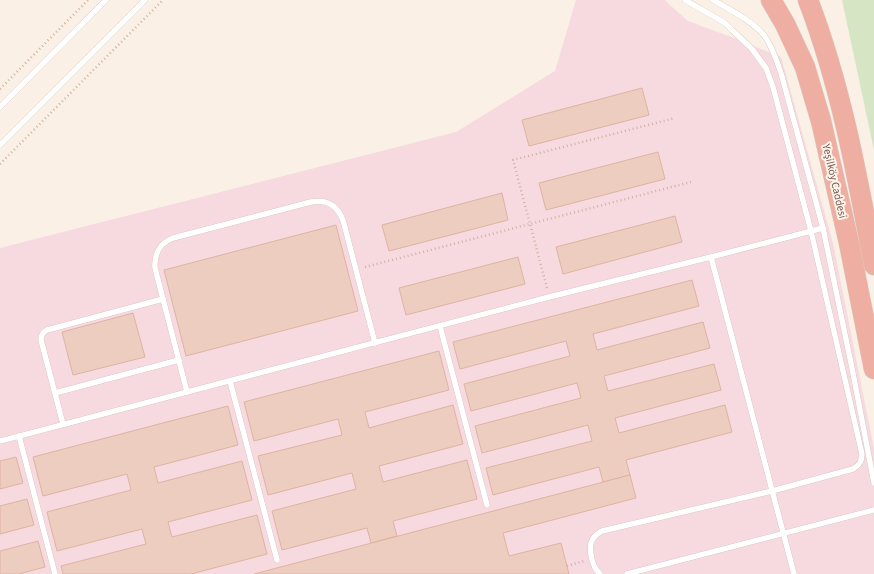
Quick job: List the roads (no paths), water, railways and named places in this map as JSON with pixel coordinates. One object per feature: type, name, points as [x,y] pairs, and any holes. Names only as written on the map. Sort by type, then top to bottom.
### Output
[{"type":"highway","name":"Yeşilköy Caddesi","points":[[771,0],[805,67],[821,121],[849,243],[874,370]]},
{"type":"highway","name":"Yeşilköy Caddesi","points":[[808,0],[830,66],[846,122],[874,265]]},
{"type":"lane","points":[[0,107],[106,0]]},
{"type":"lane","points":[[0,145],[145,0]]},
{"type":"lane","points":[[600,574],[594,567],[590,548],[594,536],[602,531],[772,491],[853,469],[857,467],[862,459],[811,231],[773,87],[766,68],[752,49],[725,23],[685,0]]},
{"type":"lane","points":[[713,0],[732,11]]},
{"type":"lane","points":[[719,0],[765,37],[781,73],[823,228],[874,483]]},
{"type":"lane","points":[[858,182],[872,222]]},
{"type":"lane","points":[[188,392],[154,263],[156,253],[159,249],[165,242],[173,238],[316,201],[329,203],[339,212],[343,220],[375,343]]},
{"type":"lane","points":[[0,441],[549,297],[823,228]]},
{"type":"lane","points":[[711,257],[794,574]]},
{"type":"lane","points":[[63,424],[41,340],[41,336],[44,331],[163,299]]},
{"type":"lane","points":[[440,326],[487,504]]},
{"type":"lane","points":[[55,392],[179,360]]},
{"type":"lane","points":[[230,381],[276,560]]},
{"type":"lane","points":[[19,436],[55,574]]},
{"type":"lane","points":[[627,574],[874,510]]}]
